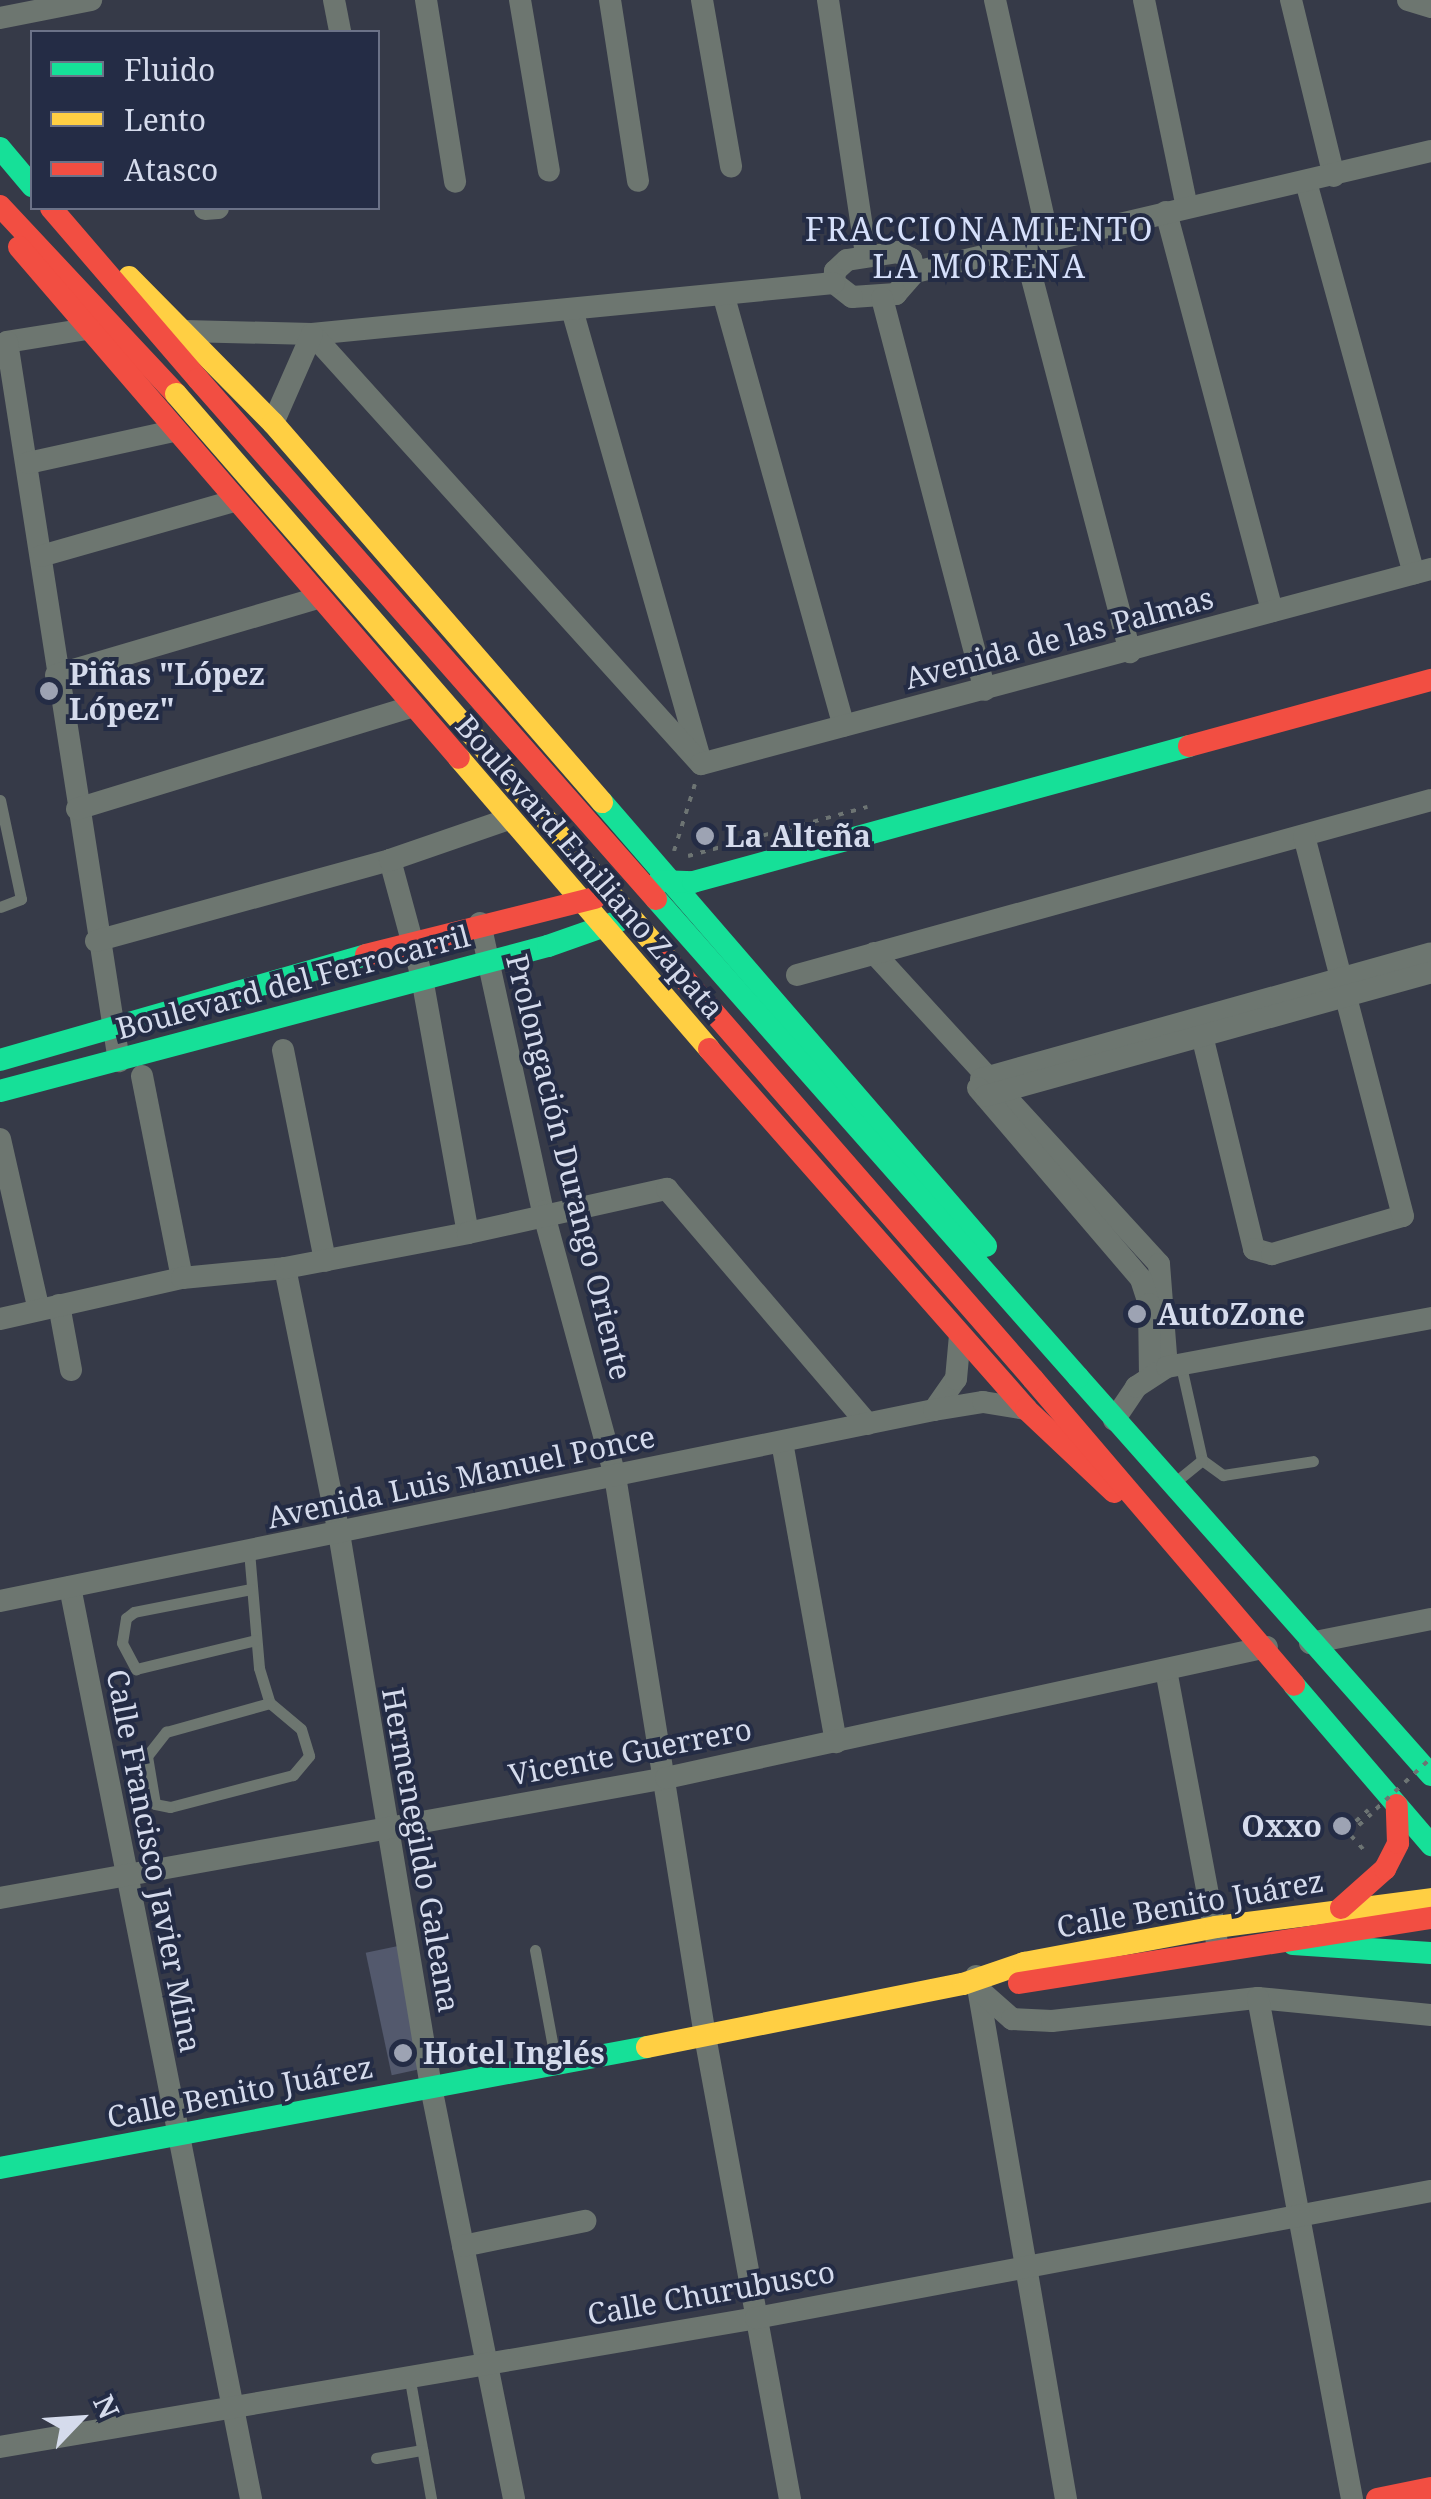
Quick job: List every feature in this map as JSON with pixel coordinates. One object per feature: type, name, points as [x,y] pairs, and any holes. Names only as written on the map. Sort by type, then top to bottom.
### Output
[{"type":"street","points":[[0,18],[51,4],[90,0]]},
{"type":"street","points":[[334,0],[340,30]]},
{"type":"street","points":[[426,0],[455,182]]},
{"type":"street","points":[[520,0],[549,171]]},
{"type":"street","points":[[610,0],[638,181]]},
{"type":"street","points":[[702,0],[731,167]]},
{"type":"street","points":[[828,0],[866,253]]},
{"type":"street","points":[[995,0],[1048,242]]},
{"type":"street","points":[[1144,0],[1176,210],[1272,611]]},
{"type":"street","points":[[1291,0],[1334,176]]},
{"type":"street","points":[[1408,0],[1431,7]]},
{"type":"street","points":[[51,4],[57,30]]},
{"type":"street","points":[[0,148],[27,179]]},
{"type":"street","points":[[916,272],[1431,151]]},
{"type":"street","points":[[1306,182],[1423,571]]},
{"type":"street","name":"Boulevard Emiliano Zapata","points":[[0,206],[176,394],[1267,1647],[1387,1802],[1431,1846]]},
{"type":"street","name":"Boulevard Emiliano Zapata","points":[[56,210],[184,331],[273,424],[662,874]]},
{"type":"street","name":"Boulevard Emiliano Zapata","points":[[56,210],[198,379],[1310,1644],[1431,1775]]},
{"type":"street","name":"Boulevard Emiliano Zapata","points":[[0,220],[86,329],[506,820],[960,1335],[1026,1409],[1114,1492],[1162,1527]]},
{"type":"street","points":[[1024,248],[1130,652]]},
{"type":"street","points":[[184,331],[312,334],[573,313],[834,284],[852,298],[882,298],[909,286],[916,272],[910,258],[898,252],[866,253],[835,271],[834,284]]},
{"type":"street","points":[[724,298],[844,726]]},
{"type":"street","points":[[882,298],[985,690]]},
{"type":"street","points":[[573,313],[702,764]]},
{"type":"street","points":[[86,329],[7,342],[96,941],[119,1061]]},
{"type":"street","points":[[273,424],[312,334]]},
{"type":"street","points":[[312,334],[702,764]]},
{"type":"street","points":[[28,463],[174,431]]},
{"type":"street","points":[[41,556],[234,501]]},
{"type":"street","name":"Avenida de las Palmas","points":[[702,764],[1423,571]]},
{"type":"street","points":[[56,676],[317,598]]},
{"type":"street","name":"Boulevard del Ferrocarril","points":[[0,1092],[488,960],[600,927],[688,890],[1431,680]]},
{"type":"street","points":[[77,809],[411,707]]},
{"type":"street","points":[[797,974],[1431,800]]},
{"type":"street","points":[[96,941],[390,860],[506,820]]},
{"type":"street","points":[[1200,1027],[1254,1249],[1272,1254],[1396,1222],[1404,1206],[1304,837]]},
{"type":"street","points":[[390,860],[422,978],[468,1233]]},
{"type":"street","name":"Boulevard del Ferrocarril","points":[[0,1060],[480,924],[580,902],[662,874],[688,890]]},
{"type":"street","name":"Boulevard Emiliano Zapata","points":[[688,890],[1096,1373],[1114,1420]]},
{"type":"street","name":"Prolongación Durango Oriente","points":[[480,924],[543,1212],[616,1476],[705,2036],[790,2499]]},
{"type":"street","points":[[874,953],[986,1083],[1159,1264],[1166,1369]]},
{"type":"street","points":[[1344,987],[1431,953]]},
{"type":"street","points":[[986,1083],[1344,987],[1431,972]]},
{"type":"street","points":[[283,1050],[325,1260]]},
{"type":"street","points":[[142,1076],[182,1278]]},
{"type":"street","points":[[0,1139],[49,1308],[72,1370]]},
{"type":"street","points":[[0,1318],[182,1278],[285,1268],[468,1233],[543,1212],[667,1188],[868,1424]]},
{"type":"street","name":"Hermenegildo Galeana","points":[[285,1268],[338,1534],[430,2087],[514,2499]]},
{"type":"street","points":[[1114,1420],[1166,1369],[1431,1318]]},
{"type":"street","points":[[934,1410],[956,1380],[960,1335]]},
{"type":"street","name":"Avenida Luis Manuel Ponce","points":[[0,1601],[934,1410],[983,1402],[1026,1409]]},
{"type":"street","points":[[782,1442],[836,1742]]},
{"type":"street","name":"Calle Francisco Javier Mina","points":[[70,1587],[251,2499]]},
{"type":"street","points":[[1310,1644],[1431,1619]]},
{"type":"street","name":"Vicente Guerrero","points":[[0,1898],[666,1778],[1267,1647]]},
{"type":"street","points":[[1166,1670],[1219,1955]]},
{"type":"street","points":[[1341,1908],[1384,1870],[1398,1843],[1387,1802]]},
{"type":"street","name":"Calle Benito Juárez","points":[[0,2168],[705,2036],[972,1983],[1216,1927],[1431,1899]]},
{"type":"street","name":"Calle Benito Juárez","points":[[972,1983],[1219,1955],[1431,1918]]},
{"type":"street","points":[[1293,1944],[1431,1953]]},
{"type":"street","points":[[972,1983],[1012,2019],[1052,2021],[1258,1998],[1431,2014]]},
{"type":"street","points":[[972,1983],[1066,2499]]},
{"type":"street","points":[[1258,1998],[1294,2216],[1352,2499]]},
{"type":"street","name":"Calle Churubusco","points":[[0,2447],[486,2360],[756,2318],[1431,2190]]},
{"type":"street","points":[[463,2246],[584,2221]]},
{"type":"street","points":[[1377,2499],[1431,2488]]},
{"type":"lane","points":[[0,800],[21,899],[0,907]]},
{"type":"lane","points":[[1166,1369],[1202,1460],[1223,1475],[1314,1462]]},
{"type":"lane","points":[[1172,1485],[1202,1460]]},
{"type":"lane","points":[[249,1551],[256,1640],[270,1702],[301,1730],[309,1756],[292,1775],[170,1807],[156,1804],[147,1756],[166,1732],[270,1702]]},
{"type":"lane","points":[[250,1589],[134,1612],[126,1618],[122,1643],[136,1669],[256,1640]]},
{"type":"lane","points":[[535,1950],[556,2063]]},
{"type":"lane","points":[[409,2374],[431,2499]]},
{"type":"lane","points":[[376,2458],[422,2450]]},
{"type":"path","points":[[662,874],[675,850],[702,764]]},
{"type":"path","points":[[1349,1834],[1431,1758]]},
{"type":"path","points":[[1384,1870],[1346,1830],[1387,1802]]},
{"type":"building","points":[[398,1946],[424,2068],[392,2075],[366,1953]]},
{"type":"traffic: fast","points":[[0,148],[30,184]]},
{"type":"traffic: fast","points":[[659,881],[693,882],[1189,746]]},
{"type":"traffic: fast","points":[[602,802],[986,1246]]},
{"type":"traffic: fast","points":[[656,899],[1078,1377]]},
{"type":"traffic: fast","points":[[0,1091],[548,946],[619,921]]},
{"type":"traffic: fast","points":[[0,1060],[366,955]]},
{"type":"traffic: fast","points":[[1078,1377],[1431,1775]]},
{"type":"traffic: fast","points":[[1294,1685],[1431,1845]]},
{"type":"traffic: fast","points":[[1293,1944],[1431,1953]]},
{"type":"traffic: fast","points":[[0,2168],[647,2047]]},
{"type":"traffic: slow","points":[[129,277],[273,423],[602,802]]},
{"type":"traffic: slow","points":[[176,394],[668,960]]},
{"type":"traffic: slow","points":[[459,758],[709,1049]]},
{"type":"traffic: slow","points":[[647,2047],[963,1984],[1024,1963],[1216,1927],[1431,1899]]},
{"type":"traffic: jam","points":[[0,206],[176,394]]},
{"type":"traffic: jam","points":[[53,210],[198,379]]},
{"type":"traffic: jam","points":[[19,247],[459,758]]},
{"type":"traffic: jam","points":[[198,379],[656,899]]},
{"type":"traffic: jam","points":[[1189,746],[1431,680]]},
{"type":"traffic: jam","points":[[366,955],[595,898]]},
{"type":"traffic: jam","points":[[668,960],[1033,1379]]},
{"type":"traffic: jam","points":[[709,1049],[1026,1409],[1114,1492]]},
{"type":"traffic: jam","points":[[1033,1379],[1294,1685]]},
{"type":"traffic: jam","points":[[1341,1908],[1385,1869],[1398,1843],[1397,1805]]},
{"type":"traffic: jam","points":[[1019,1983],[1431,1918]]},
{"type":"traffic: jam","points":[[1377,2499],[1431,2488]]},
{"type":"place","name":"Piñas \"López López\"","points":[[49,691]]},
{"type":"place","name":"La Alteña","points":[[705,836]]},
{"type":"place","name":"AutoZone","points":[[1137,1314]]},
{"type":"place","name":"Oxxo","points":[[1342,1826]]},
{"type":"place","name":"Hotel Inglés","points":[[403,2053]]},
{"type":"district","name":"FRACCIONAMIENTO LA MORENA","points":[[980,248]]}]
